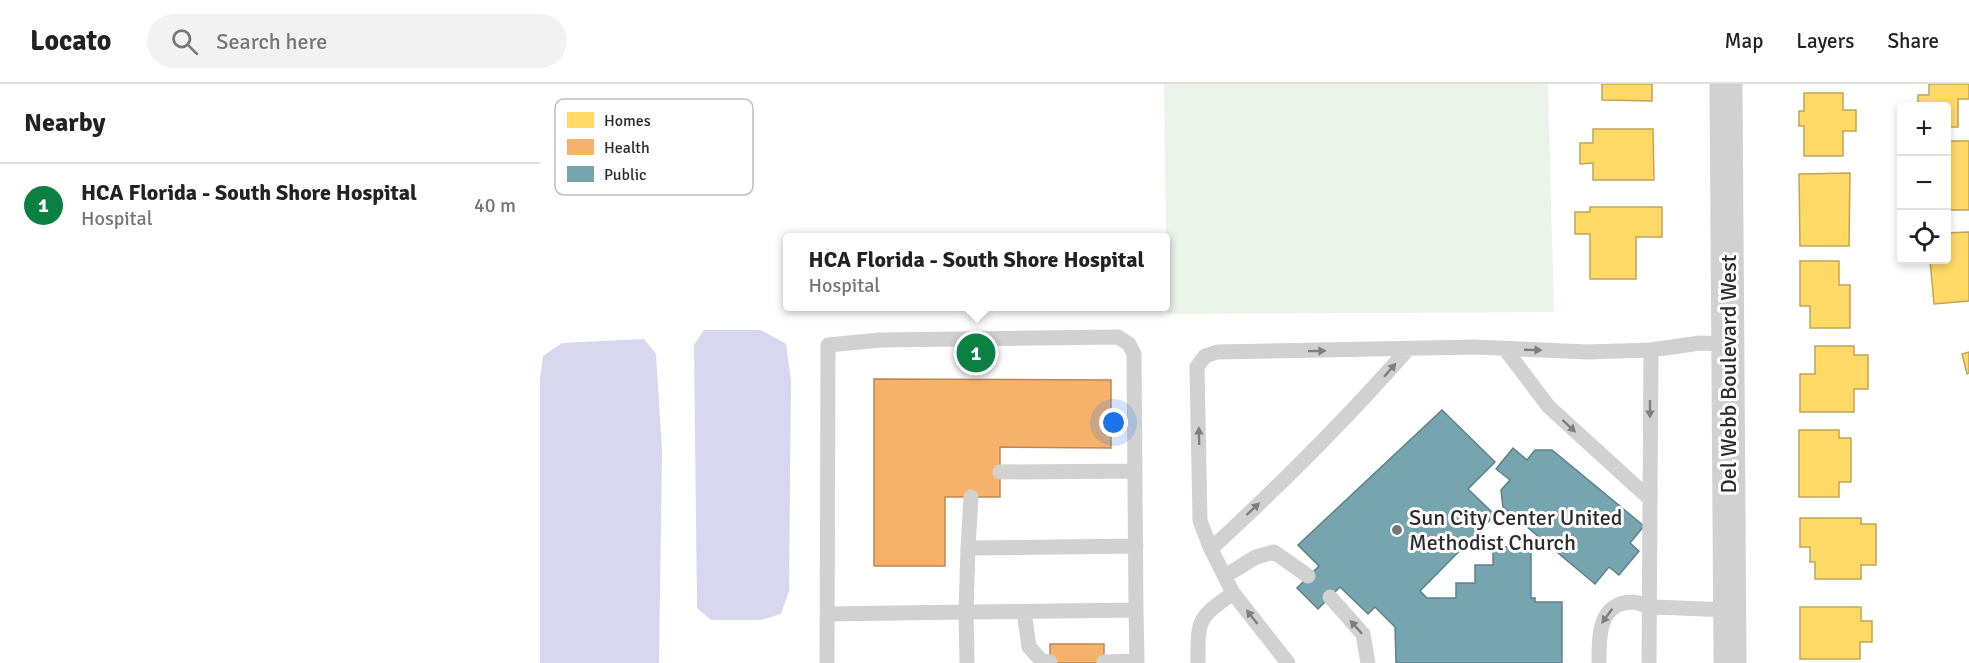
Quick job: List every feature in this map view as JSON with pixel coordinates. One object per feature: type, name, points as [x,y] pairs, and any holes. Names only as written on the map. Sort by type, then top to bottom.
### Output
[{"type":"street","name":"Del Webb Boulevard West","points":[[1726,84],[1730,663]]},
{"type":"lane","points":[[827,663],[828,345],[880,340],[1118,337],[1129,344],[1134,354],[1137,662],[1104,662]]},
{"type":"lane","points":[[1288,663],[1233,593],[1200,521],[1197,367],[1205,356],[1217,352],[1475,347],[1588,352],[1651,350],[1700,343],[1727,344]]},
{"type":"lane","points":[[1505,349],[1549,407],[1650,499]]},
{"type":"lane","points":[[1211,549],[1306,457],[1407,350]]},
{"type":"lane","points":[[1649,663],[1651,350]]},
{"type":"lane","points":[[1000,472],[1135,471]]},
{"type":"lane","points":[[967,663],[966,612],[971,497]]},
{"type":"lane","points":[[968,548],[1136,546]]},
{"type":"lane","points":[[1225,576],[1256,557],[1274,552],[1308,576]]},
{"type":"lane","points":[[1198,663],[1198,630],[1204,614],[1233,593]]},
{"type":"lane","points":[[1329,597],[1363,634],[1368,663]]},
{"type":"lane","points":[[1599,663],[1600,626],[1616,605],[1634,602],[1650,607],[1730,610]]},
{"type":"lane","points":[[827,614],[1136,610]]},
{"type":"lane","points":[[1024,612],[1029,647],[1042,661],[1050,662]]},
{"type":"shaded area","points":[[1164,84],[1548,84],[1554,312],[1167,314],[1167,311],[1170,311],[1170,233],[1166,233]]},
{"type":"water","points":[[704,330],[761,330],[786,344],[791,381],[789,591],[781,614],[761,620],[711,620],[697,608],[694,345]]},
{"type":"water","points":[[644,339],[656,354],[662,451],[659,663],[540,663],[540,379],[543,356],[562,343]]},
{"type":"building: Homes","points":[[1602,84],[1652,84],[1652,101],[1602,100]]},
{"type":"building: Homes","points":[[1929,84],[1969,84],[1969,99],[1958,99],[1958,127],[1951,127],[1951,102],[1918,102],[1918,95],[1929,95]]},
{"type":"building: Homes","points":[[1804,93],[1843,93],[1843,110],[1856,110],[1856,131],[1843,131],[1843,156],[1804,156],[1804,126],[1799,126],[1799,111],[1804,111]]},
{"type":"building: Homes","points":[[1593,129],[1653,129],[1654,180],[1593,180],[1593,163],[1580,164],[1580,143],[1593,143]]},
{"type":"building: Homes","points":[[1951,141],[1969,141],[1969,210],[1951,210]]},
{"type":"building: Homes","points":[[1850,173],[1849,246],[1800,246],[1799,174]]},
{"type":"building: Homes","points":[[1590,207],[1662,207],[1662,237],[1636,237],[1636,279],[1590,279],[1590,234],[1575,234],[1575,212],[1590,212]]},
{"type":"building: Homes","points":[[1969,232],[1969,301],[1934,304],[1930,264],[1951,264],[1951,233]]},
{"type":"building: Homes","points":[[1800,261],[1839,261],[1839,285],[1850,285],[1850,328],[1810,328],[1810,306],[1800,306]]},
{"type":"building: Homes","points":[[1815,346],[1854,346],[1854,355],[1868,355],[1868,389],[1854,389],[1854,412],[1800,412],[1800,374],[1815,374]]},
{"type":"building: Homes","points":[[1969,352],[1969,373],[1967,374],[1962,354]]},
{"type":"building: Homes","points":[[1799,430],[1839,430],[1839,438],[1851,438],[1851,482],[1839,482],[1839,497],[1799,497]]},
{"type":"building: Homes","points":[[1800,518],[1861,518],[1861,524],[1876,524],[1876,565],[1861,565],[1861,579],[1815,579],[1815,562],[1810,562],[1810,547],[1800,547]]},
{"type":"building: Homes","points":[[1800,607],[1861,607],[1861,621],[1872,621],[1872,642],[1860,642],[1860,659],[1800,659]]},
{"type":"building: Health","points":[[874,379],[1111,380],[1111,448],[1000,447],[1000,497],[945,497],[945,566],[874,566]]},
{"type":"building: Health","points":[[1050,644],[1104,644],[1104,663],[1050,663]]},
{"type":"building: Public","name":"Sun City Center United Methodist Church","points":[[1442,410],[1495,462],[1468,489],[1495,515],[1420,591],[1427,598],[1456,598],[1456,583],[1475,583],[1475,565],[1493,565],[1493,547],[1531,546],[1531,598],[1535,598],[1535,602],[1562,602],[1562,663],[1396,663],[1395,627],[1375,607],[1368,614],[1340,587],[1318,609],[1297,588],[1319,566],[1298,545]]},
{"type":"building: Public","name":"Sun City Center United Methodist Church","points":[[1513,448],[1527,460],[1535,450],[1552,450],[1644,526],[1630,543],[1639,551],[1619,575],[1609,567],[1595,584],[1503,507],[1501,490],[1510,480],[1496,469]]},
{"type":"place","name":"HCA Florida - South Shore Hospital","points":[[976,353]]},
{"type":"place","name":"Sun City Center United Methodist Church","points":[[1397,530]]}]
